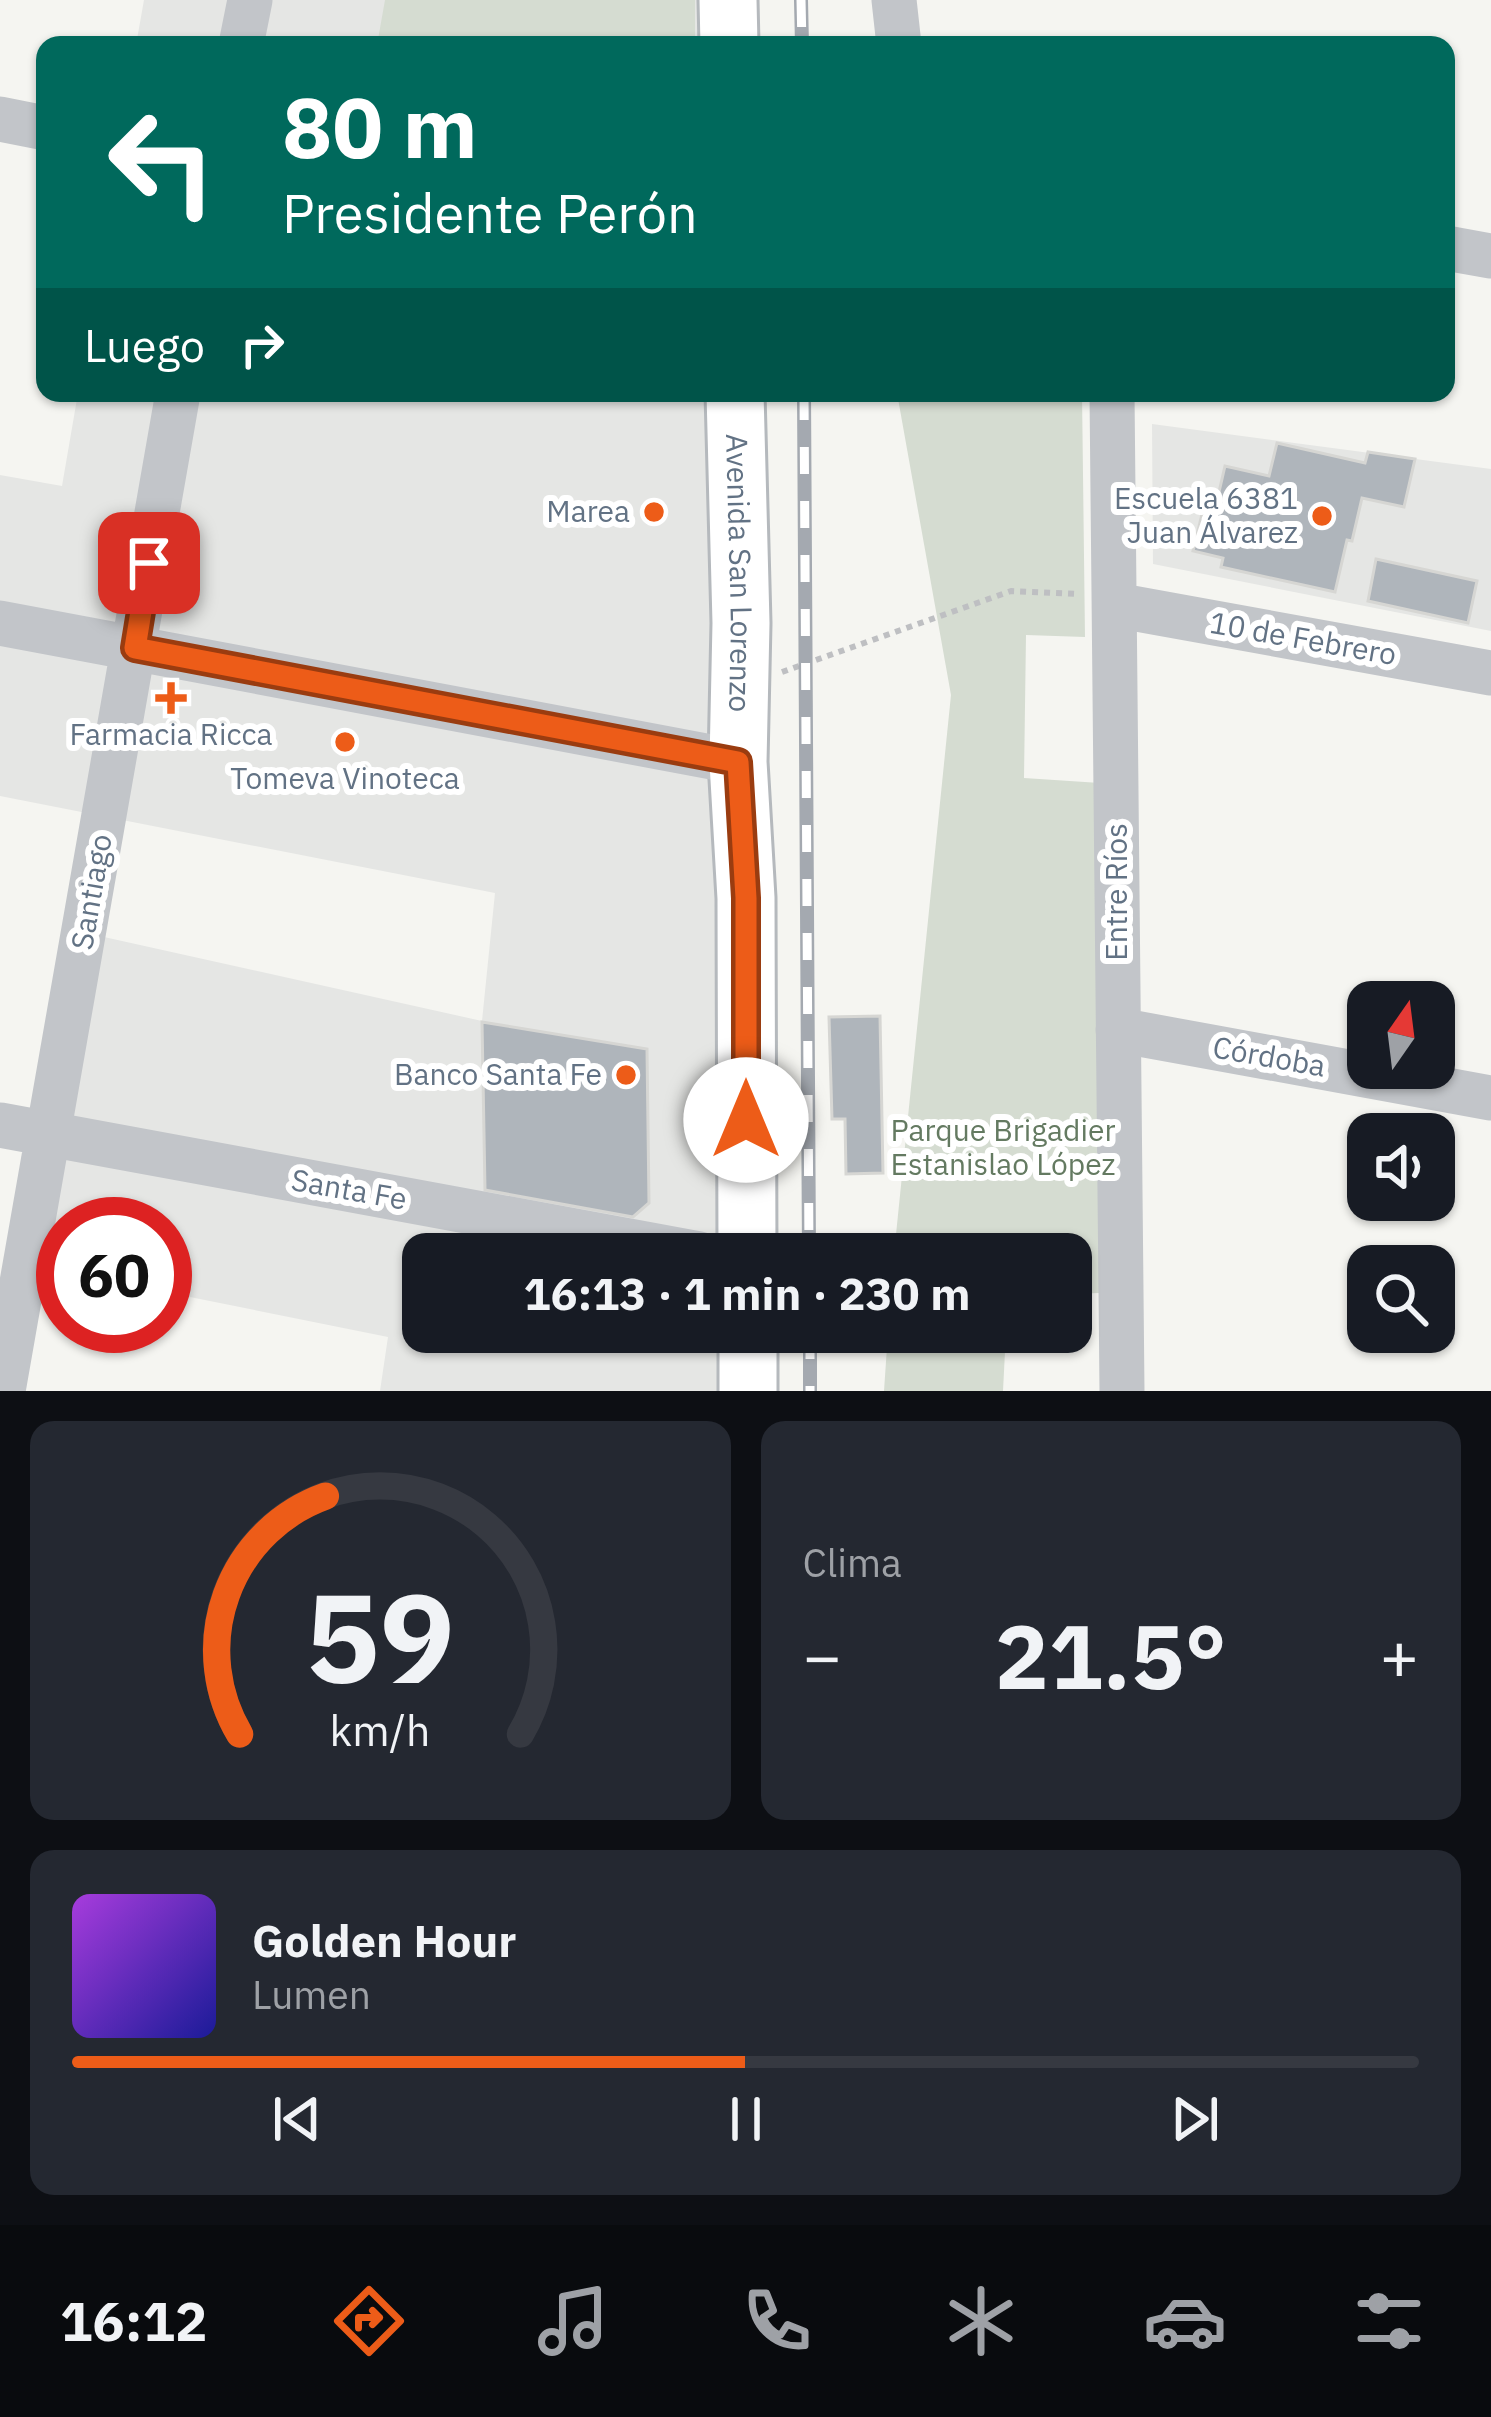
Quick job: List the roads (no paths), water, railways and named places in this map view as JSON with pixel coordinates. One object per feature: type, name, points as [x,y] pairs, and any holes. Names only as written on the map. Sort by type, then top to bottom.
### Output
[{"type":"main road","points":[[728,0],[729,36]]},
{"type":"main road","name":"Avenida San Lorenzo","points":[[735,402],[738,762],[746,898],[747,1233]]},
{"type":"main road","points":[[748,1353],[748,1391]]},
{"type":"street","points":[[243,36],[250,0]]},
{"type":"street","points":[[894,0],[897,36]]},
{"type":"street","points":[[0,119],[36,126]]},
{"type":"street","points":[[1455,250],[1491,256]]},
{"type":"street","name":"Santiago","points":[[3,1391],[176,402]]},
{"type":"street","name":"Entre Ríos","points":[[1112,402],[1122,1391]]},
{"type":"street","name":"10 de Febrero","points":[[1115,605],[1491,673]]},
{"type":"street","points":[[0,623],[738,762]]},
{"type":"street","name":"Córdoba","points":[[1118,1030],[1491,1098]]},
{"type":"street","name":"Santa Fe","points":[[0,1125],[584,1233]]},
{"type":"railway","points":[[801,0],[802,36]]},
{"type":"railway","points":[[804,402],[809,1233]]},
{"type":"railway","points":[[810,1353],[810,1391]]},
{"type":"place","name":"Marea","points":[[654,512]]},
{"type":"place","name":"Escuela 6381 Juan Álvarez","points":[[1322,516]]},
{"type":"place","name":"Farmacia Ricca","points":[[171,698]]},
{"type":"place","name":"Tomeva Vinoteca","points":[[345,742]]},
{"type":"place","name":"Banco Santa Fe","points":[[626,1075]]},
{"type":"park label","name":"Parque Brigadier Estanislao López","points":[[1003,1148]]}]
